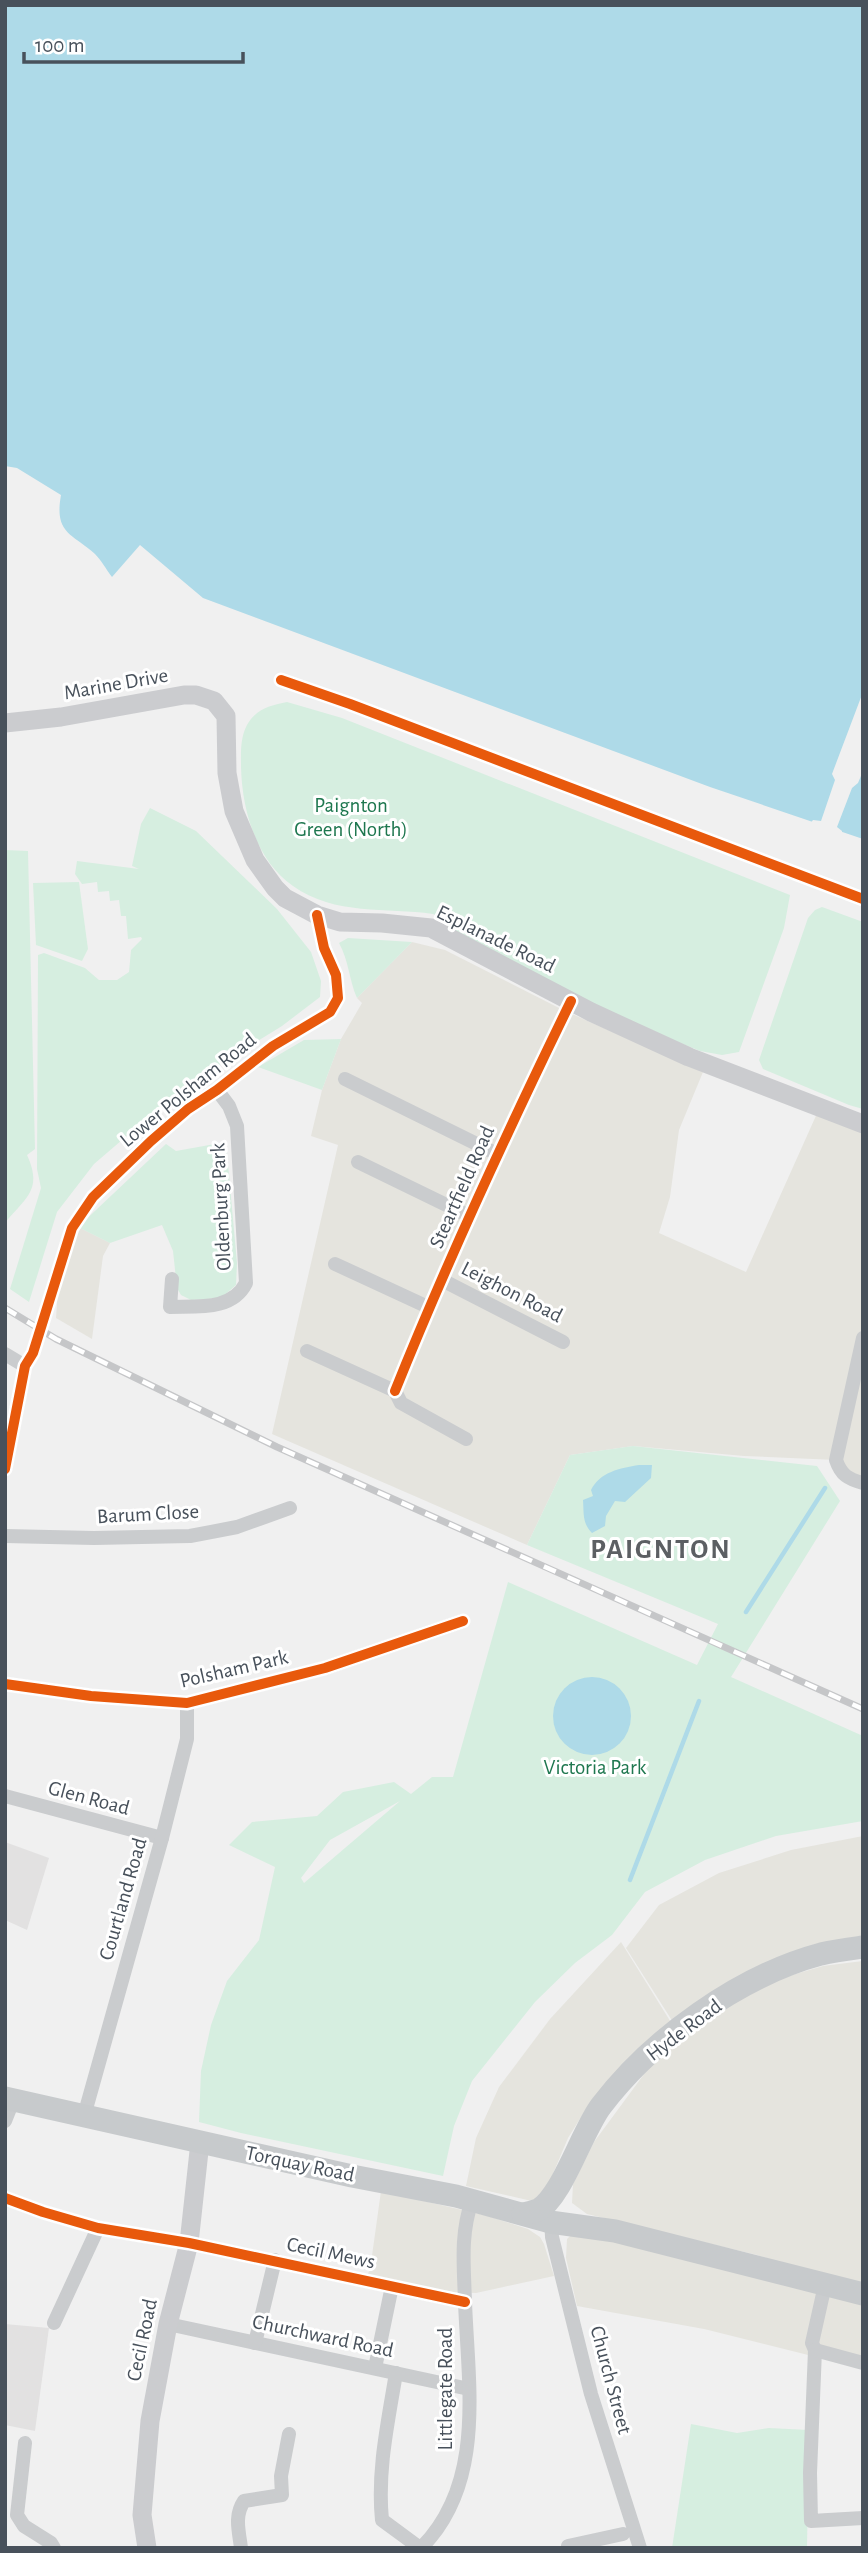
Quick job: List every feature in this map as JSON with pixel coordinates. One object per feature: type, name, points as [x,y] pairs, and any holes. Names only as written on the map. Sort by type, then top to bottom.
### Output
[{"type":"main road","name":"Marine Drive","points":[[5,723],[61,718],[184,695],[196,695],[214,701],[226,716]]},
{"type":"main road","name":"Esplanade Road","points":[[226,716],[230,797],[241,832],[255,860],[285,898],[317,915],[340,922],[404,924],[430,928],[689,1058],[863,1125]]},
{"type":"main road","name":"Hyde Road","points":[[523,2214],[540,2209],[561,2183],[587,2126],[600,2106],[630,2073],[678,2030],[759,1977],[821,1954],[863,1947]]},
{"type":"main road","name":"Torquay Road","points":[[8,2107],[86,2110],[200,2142],[472,2200],[550,2222],[594,2227],[863,2294]]},
{"type":"main road","name":"Cecil Road","points":[[148,2548],[142,2515],[146,2455],[168,2324],[189,2243],[200,2142]]},
{"type":"main road","name":"Torquay Road","points":[[561,2183],[572,2211],[594,2227]]},
{"type":"street","name":"Lower Polsham Road","points":[[5,1469],[8,1439],[29,1359],[72,1228],[93,1197],[178,1117],[218,1090],[273,1046],[330,1012],[338,998],[336,975],[324,948],[317,915]]},
{"type":"street","name":"Steartfield Road","points":[[396,1391],[428,1307],[497,1154],[571,1001]]},
{"type":"street","points":[[345,1079],[497,1154]]},
{"type":"street","name":"Oldenburg Park","points":[[170,1307],[222,1304],[240,1294],[246,1283],[237,1126],[218,1090]]},
{"type":"street","points":[[358,1162],[469,1216]]},
{"type":"street","points":[[335,1264],[428,1307]]},
{"type":"street","points":[[166,1322],[172,1279]]},
{"type":"street","name":"Leighon Road","points":[[442,1280],[563,1342]]},
{"type":"street","points":[[863,1338],[836,1460],[839,1471],[844,1476],[863,1483]]},
{"type":"street","points":[[307,1351],[396,1391],[401,1403],[466,1438]]},
{"type":"street","points":[[5,1354],[29,1359]]},
{"type":"street","name":"Barum Close","points":[[5,1536],[190,1536],[237,1527],[290,1508]]},
{"type":"street","name":"Polsham Park","points":[[5,1684],[91,1696],[187,1703],[325,1668],[463,1621]]},
{"type":"street","name":"Courtland Road","points":[[86,2110],[187,1739],[187,1703]]},
{"type":"street","name":"Glen Road","points":[[5,1797],[162,1838]]},
{"type":"street","name":"Hyde Road","points":[[550,2222],[561,2183]]},
{"type":"street","name":"Cecil Mews","points":[[5,2198],[98,2228],[275,2260],[465,2302]]},
{"type":"street","name":"Littlegate Road","points":[[424,2546],[442,2521],[466,2466],[469,2389],[463,2261],[465,2220],[472,2200]]},
{"type":"street","name":"Church Street","points":[[550,2222],[556,2257],[591,2393],[640,2548]]},
{"type":"street","points":[[54,2323],[98,2228]]},
{"type":"street","points":[[255,2343],[275,2260]]},
{"type":"street","points":[[825,2285],[812,2343],[815,2350],[811,2521],[863,2518]]},
{"type":"street","points":[[375,2368],[392,2286]]},
{"type":"street","name":"Churchward Road","points":[[168,2324],[469,2389]]},
{"type":"street","points":[[815,2350],[863,2363]]},
{"type":"street","points":[[396,2373],[383,2452],[380,2499],[382,2520],[424,2546]]},
{"type":"street","points":[[241,2548],[238,2510],[244,2501],[282,2495],[281,2476],[289,2434]]},
{"type":"street","points":[[25,2443],[17,2515],[24,2526],[51,2543],[54,2548]]},
{"type":"street","points":[[568,2546],[624,2541],[630,2514]]},
{"type":"shaded area","points":[[412,942],[445,950],[563,1010],[703,1072],[679,1130],[670,1197],[659,1233],[746,1272],[819,1109],[863,1124],[863,1483],[836,1460],[744,1456],[633,1446],[570,1455],[527,1545],[272,1434],[338,1145],[311,1136],[322,1090],[341,1039],[362,1003],[357,998]]},
{"type":"shaded area","points":[[78,1227],[110,1243],[103,1256],[92,1339],[56,1318],[58,1289]]},
{"type":"shaded area","points":[[863,1836],[863,1947],[821,1954],[678,2030],[626,1948],[659,1905],[719,1873],[791,1850]]},
{"type":"shaded area","points":[[5,1842],[49,1858],[27,1930],[5,1920]]},
{"type":"shaded area","points":[[621,1942],[672,2024],[593,2098],[568,2138],[544,2195],[536,2202],[466,2186],[476,2138],[499,2087],[550,2019]]},
{"type":"shaded area","points":[[863,1961],[863,2286],[757,2255],[587,2214],[572,2203],[573,2184],[594,2142],[653,2062],[714,2013],[761,1984],[823,1966]]},
{"type":"shaded area","points":[[381,2191],[488,2216],[528,2229],[540,2237],[544,2244],[554,2276],[476,2293],[452,2292],[367,2275],[370,2270]]},
{"type":"shaded area","points":[[572,2234],[863,2294],[863,2363],[820,2358],[704,2329],[577,2306],[566,2258],[567,2239]]},
{"type":"shaded area","points":[[5,2324],[49,2328],[35,2431],[5,2425]]},
{"type":"green space","name":"Paignton Green (North)","points":[[287,702],[342,718],[790,895],[784,928],[739,1052],[722,1055],[700,1051],[678,1042],[585,1000],[448,927],[441,918],[433,914],[343,906],[309,896],[293,886],[269,862],[254,833],[244,800],[241,767],[242,740],[251,720],[264,709]]},
{"type":"green space","points":[[150,808],[196,831],[277,909],[311,952],[321,981],[320,997],[282,1026],[185,1086],[94,1164],[57,1212],[29,1302],[10,1289],[41,1188],[37,1169],[38,955],[44,953],[85,968],[99,980],[117,980],[129,972],[131,950],[141,937],[128,939],[126,916],[121,916],[119,900],[110,901],[109,891],[98,892],[97,882],[82,884],[75,874],[77,861],[139,869],[132,866],[141,824]]},
{"type":"green space","points":[[5,850],[28,851],[35,1149],[27,1155],[32,1167],[33,1185],[5,1223]]},
{"type":"green space","points":[[79,882],[88,949],[82,961],[36,945],[33,883]]},
{"type":"green space","points":[[822,907],[863,922],[863,1109],[763,1069],[759,1060],[808,918]]},
{"type":"green space","points":[[348,938],[412,942],[357,998],[339,943]]},
{"type":"green space","points":[[341,1039],[322,1090],[258,1067],[304,1040]]},
{"type":"green space","points":[[226,1142],[237,1263],[236,1285],[221,1298],[191,1300],[181,1295],[177,1288],[173,1251],[162,1225],[110,1243],[78,1227],[166,1144],[176,1151]]},
{"type":"green space","name":"Victoria Park","points":[[633,1446],[817,1466],[840,1501],[731,1677],[863,1736],[863,1821],[776,1836],[705,1860],[645,1892],[612,1935],[575,1963],[535,2002],[472,2081],[454,2126],[443,2176],[199,2122],[201,2071],[211,2025],[227,1981],[259,1940],[275,1867],[229,1845],[252,1822],[317,1816],[343,1792],[394,1782],[411,1794],[432,1777],[453,1777],[508,1582],[697,1665],[718,1624],[527,1545],[570,1455]],"holes":[[[400,1801],[304,1883],[301,1878],[330,1840]]]},
{"type":"green space","points":[[691,2424],[737,2433],[769,2428],[809,2430],[807,2548],[672,2548]]},
{"type":"water","points":[[5,5],[863,5],[863,839],[710,787],[203,598],[140,545],[112,577],[95,554],[72,536],[63,525],[60,518],[61,495],[17,468],[5,466]]},
{"type":"water","points":[[639,1465],[652,1465],[651,1478],[625,1502],[615,1501],[606,1516],[605,1526],[592,1533],[585,1522],[583,1500],[593,1496],[591,1490],[605,1475]]},
{"type":"water","points":[[592,1677],[607,1680],[620,1688],[628,1701],[631,1716],[628,1731],[620,1744],[607,1752],[592,1755],[577,1752],[564,1744],[556,1731],[553,1716],[556,1701],[564,1688],[577,1680]]},
{"type":"pier","points":[[863,692],[863,771],[858,783],[852,788],[837,827],[842,831],[842,836],[809,825],[813,820],[821,821],[835,780],[832,774]]},
{"type":"waterway","points":[[746,1612],[825,1488]]},
{"type":"waterway","points":[[630,1880],[699,1701]]},
{"type":"railway","points":[[5,1308],[56,1339],[277,1447],[863,1709]]},
{"type":"cycle path","points":[[281,680],[863,899]]},
{"type":"cycle path","points":[[5,1469],[25,1366],[33,1353],[72,1228],[93,1197],[188,1109],[273,1046],[330,1012],[338,998],[336,975],[324,948],[317,915]]},
{"type":"cycle path","points":[[395,1391],[479,1195],[571,1001]]},
{"type":"cycle path","points":[[5,1684],[91,1696],[187,1703],[325,1668],[463,1621]]},
{"type":"cycle path","points":[[5,2198],[98,2228],[189,2243],[465,2302]]},
{"type":"district","name":"PAIGNTON","points":[[661,1550]]}]
